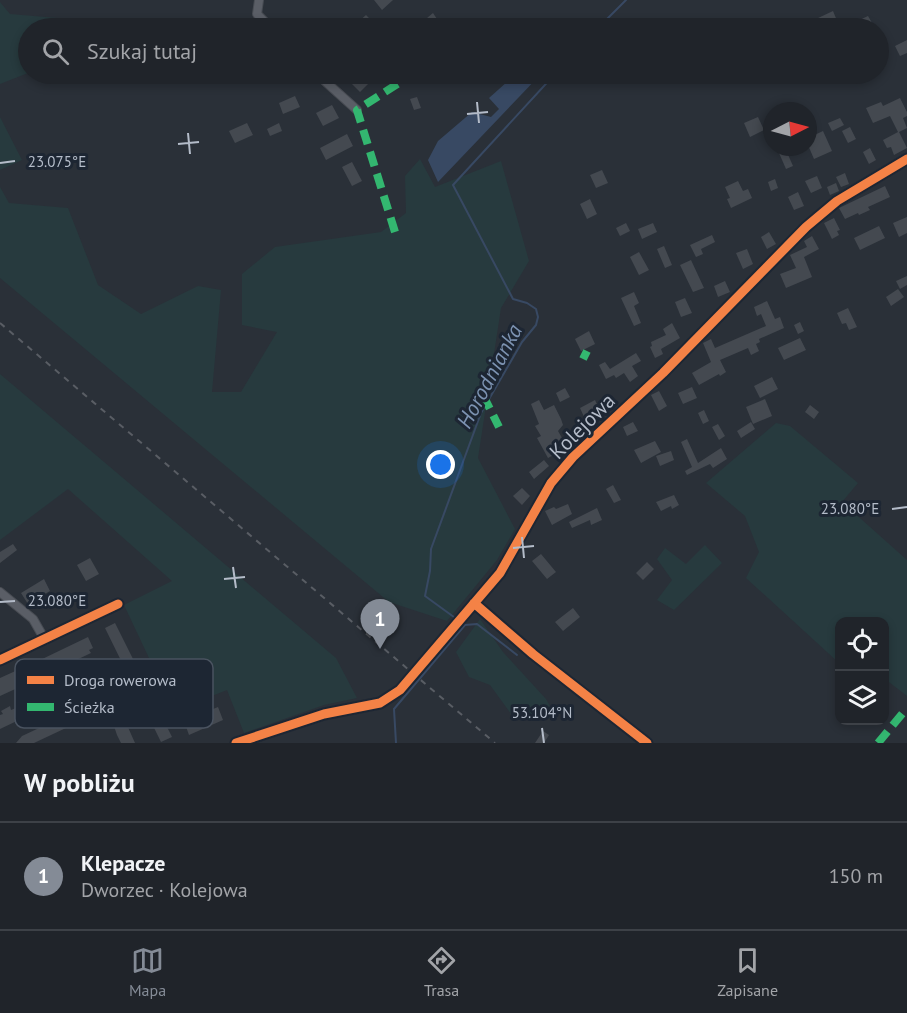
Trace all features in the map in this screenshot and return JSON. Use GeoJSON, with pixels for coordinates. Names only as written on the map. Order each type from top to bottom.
{"type":"FeatureCollection","features":[{"type":"Feature","properties":{"kind":"street"},"geometry":{"type":"LineString","coordinates":[[259,0],[257,14],[261,18]]}},
{"type":"Feature","properties":{"kind":"street"},"geometry":{"type":"LineString","coordinates":[[328,84],[357,110]]}},
{"type":"Feature","properties":{"kind":"street","name":"Kolejowa"},"geometry":{"type":"LineString","coordinates":[[236,743],[324,714],[380,703],[406,685],[500,573],[551,483],[573,457],[663,373],[806,227],[837,201],[907,159]]}},
{"type":"Feature","properties":{"kind":"street"},"geometry":{"type":"LineString","coordinates":[[0,592],[33,619],[45,640]]}},
{"type":"Feature","properties":{"kind":"street"},"geometry":{"type":"LineString","coordinates":[[474,603],[533,654],[647,743]]}},
{"type":"Feature","properties":{"kind":"street"},"geometry":{"type":"LineString","coordinates":[[0,660],[118,604]]}},
{"type":"Feature","properties":{"kind":"green space"},"geometry":{"type":"Polygon","coordinates":[[[0,2],[10,14],[57,18],[18,18],[18,77],[0,84],[0,2]]]}},
{"type":"Feature","properties":{"kind":"green space"},"geometry":{"type":"Polygon","coordinates":[[[0,117],[22,160],[0,170],[0,117]]]}},
{"type":"Feature","properties":{"kind":"green space"},"geometry":{"type":"Polygon","coordinates":[[[420,159],[435,187],[501,161],[529,261],[501,308],[478,458],[515,529],[497,560],[447,621],[389,602],[0,278],[0,187],[9,203],[68,208],[98,285],[141,314],[198,286],[221,290],[212,392],[241,392],[277,332],[242,325],[242,274],[275,247],[381,232],[406,213],[405,176],[420,159]]]}},
{"type":"Feature","properties":{"kind":"green space"},"geometry":{"type":"Polygon","coordinates":[[[0,374],[336,658],[357,698],[324,705],[244,733],[227,690],[213,696],[213,659],[149,659],[124,605],[172,581],[68,489],[0,540],[0,374]]]}},
{"type":"Feature","properties":{"kind":"green space"},"geometry":{"type":"Polygon","coordinates":[[[776,423],[790,426],[858,483],[842,502],[907,560],[907,696],[889,682],[889,617],[835,617],[835,659],[746,578],[759,552],[745,516],[706,483],[776,423]]]}},
{"type":"Feature","properties":{"kind":"green space"},"geometry":{"type":"Polygon","coordinates":[[[705,545],[722,563],[674,610],[657,600],[672,580],[657,559],[665,548],[686,564],[705,545]]]}},
{"type":"Feature","properties":{"kind":"green space"},"geometry":{"type":"Polygon","coordinates":[[[480,619],[503,652],[546,699],[556,717],[534,721],[511,714],[490,685],[469,677],[456,652],[480,619]]]}},
{"type":"Feature","properties":{"kind":"water"},"geometry":{"type":"Polygon","coordinates":[[[505,84],[531,84],[438,182],[428,160],[438,141],[472,112],[491,117],[499,109],[489,98],[505,84]]]}},
{"type":"Feature","properties":{"kind":"building"},"geometry":{"type":"Polygon","coordinates":[[[374,0],[393,0],[382,10],[374,0]]]}},
{"type":"Feature","properties":{"kind":"building"},"geometry":{"type":"Polygon","coordinates":[[[833,11],[836,18],[818,18],[833,11]]]}},
{"type":"Feature","properties":{"kind":"building"},"geometry":{"type":"Polygon","coordinates":[[[433,13],[436,18],[427,18],[433,13]]]}},
{"type":"Feature","properties":{"kind":"building"},"geometry":{"type":"Polygon","coordinates":[[[907,40],[907,53],[900,56],[895,46],[907,40]]]}},
{"type":"Feature","properties":{"kind":"building"},"geometry":{"type":"Polygon","coordinates":[[[352,84],[368,84],[360,92],[352,84]]]}},
{"type":"Feature","properties":{"kind":"building"},"geometry":{"type":"Polygon","coordinates":[[[295,96],[300,107],[283,114],[279,103],[295,96]]]}},
{"type":"Feature","properties":{"kind":"building"},"geometry":{"type":"Polygon","coordinates":[[[417,97],[421,108],[414,110],[410,99],[417,97]]]}},
{"type":"Feature","properties":{"kind":"building"},"geometry":{"type":"Polygon","coordinates":[[[900,98],[907,112],[907,116],[903,118],[907,128],[899,132],[907,148],[894,155],[891,147],[887,148],[883,140],[898,132],[890,116],[873,123],[866,108],[881,102],[883,106],[900,98]]]}},
{"type":"Feature","properties":{"kind":"building"},"geometry":{"type":"Polygon","coordinates":[[[332,105],[339,118],[323,126],[316,113],[332,105]]]}},
{"type":"Feature","properties":{"kind":"building"},"geometry":{"type":"Polygon","coordinates":[[[758,117],[763,130],[750,137],[744,123],[758,117]]]}},
{"type":"Feature","properties":{"kind":"building"},"geometry":{"type":"Polygon","coordinates":[[[840,118],[844,125],[832,131],[828,123],[840,118]]]}},
{"type":"Feature","properties":{"kind":"building"},"geometry":{"type":"Polygon","coordinates":[[[247,123],[253,135],[235,143],[229,131],[247,123]]]}},
{"type":"Feature","properties":{"kind":"building"},"geometry":{"type":"Polygon","coordinates":[[[279,123],[282,131],[270,136],[267,129],[279,123]]]}},
{"type":"Feature","properties":{"kind":"building"},"geometry":{"type":"Polygon","coordinates":[[[850,127],[856,139],[848,143],[842,131],[850,127]]]}},
{"type":"Feature","properties":{"kind":"building"},"geometry":{"type":"Polygon","coordinates":[[[823,131],[832,151],[814,159],[813,156],[817,156],[817,134],[823,131]]]}},
{"type":"Feature","properties":{"kind":"building"},"geometry":{"type":"Polygon","coordinates":[[[347,134],[353,146],[326,160],[320,148],[347,134]]]}},
{"type":"Feature","properties":{"kind":"building"},"geometry":{"type":"Polygon","coordinates":[[[870,148],[876,160],[869,164],[863,152],[870,148]]]}},
{"type":"Feature","properties":{"kind":"building"},"geometry":{"type":"Polygon","coordinates":[[[780,156],[789,156],[793,166],[786,169],[780,156]]]}},
{"type":"Feature","properties":{"kind":"building"},"geometry":{"type":"Polygon","coordinates":[[[352,162],[362,181],[352,186],[342,167],[352,162]]]}},
{"type":"Feature","properties":{"kind":"building"},"geometry":{"type":"Polygon","coordinates":[[[602,170],[608,183],[596,188],[590,175],[602,170]]]}},
{"type":"Feature","properties":{"kind":"building"},"geometry":{"type":"Polygon","coordinates":[[[845,173],[849,184],[841,187],[836,177],[845,173]]]}},
{"type":"Feature","properties":{"kind":"building"},"geometry":{"type":"Polygon","coordinates":[[[817,176],[822,188],[811,193],[805,181],[817,176]]]}},
{"type":"Feature","properties":{"kind":"building"},"geometry":{"type":"Polygon","coordinates":[[[775,179],[778,188],[771,191],[768,182],[775,179]]]}},
{"type":"Feature","properties":{"kind":"building"},"geometry":{"type":"Polygon","coordinates":[[[738,181],[743,191],[748,189],[752,198],[731,208],[725,187],[738,181]]]}},
{"type":"Feature","properties":{"kind":"building"},"geometry":{"type":"Polygon","coordinates":[[[836,183],[839,191],[830,195],[827,187],[836,183]]]}},
{"type":"Feature","properties":{"kind":"building"},"geometry":{"type":"Polygon","coordinates":[[[885,186],[890,197],[868,207],[870,210],[845,219],[839,208],[885,186]]]}},
{"type":"Feature","properties":{"kind":"building"},"geometry":{"type":"Polygon","coordinates":[[[798,192],[804,206],[794,210],[788,197],[798,192]]]}},
{"type":"Feature","properties":{"kind":"building"},"geometry":{"type":"Polygon","coordinates":[[[590,199],[597,214],[587,219],[580,204],[590,199]]]}},
{"type":"Feature","properties":{"kind":"building"},"geometry":{"type":"Polygon","coordinates":[[[907,217],[907,233],[899,237],[893,223],[907,217]]]}},
{"type":"Feature","properties":{"kind":"building"},"geometry":{"type":"Polygon","coordinates":[[[834,218],[840,230],[837,231],[839,235],[832,239],[824,223],[834,218]]]}},
{"type":"Feature","properties":{"kind":"building"},"geometry":{"type":"Polygon","coordinates":[[[626,223],[630,231],[620,236],[616,228],[626,223]]]}},
{"type":"Feature","properties":{"kind":"building"},"geometry":{"type":"Polygon","coordinates":[[[653,223],[657,232],[642,239],[638,229],[653,223]]]}},
{"type":"Feature","properties":{"kind":"building"},"geometry":{"type":"Polygon","coordinates":[[[879,226],[885,238],[860,250],[854,238],[879,226]]]}},
{"type":"Feature","properties":{"kind":"building"},"geometry":{"type":"Polygon","coordinates":[[[769,232],[776,244],[767,249],[761,237],[769,232]]]}},
{"type":"Feature","properties":{"kind":"building"},"geometry":{"type":"Polygon","coordinates":[[[712,235],[715,242],[701,249],[703,254],[696,257],[690,245],[712,235]]]}},
{"type":"Feature","properties":{"kind":"building"},"geometry":{"type":"Polygon","coordinates":[[[812,236],[819,249],[804,257],[812,277],[786,288],[780,274],[796,268],[790,255],[807,247],[804,241],[812,236]]]}},
{"type":"Feature","properties":{"kind":"building"},"geometry":{"type":"Polygon","coordinates":[[[664,246],[672,265],[665,268],[657,249],[664,246]]]}},
{"type":"Feature","properties":{"kind":"building"},"geometry":{"type":"Polygon","coordinates":[[[747,249],[753,264],[743,269],[736,253],[747,249]]]}},
{"type":"Feature","properties":{"kind":"building"},"geometry":{"type":"Polygon","coordinates":[[[639,252],[649,270],[639,275],[630,257],[639,252]]]}},
{"type":"Feature","properties":{"kind":"building"},"geometry":{"type":"Polygon","coordinates":[[[691,260],[704,288],[693,292],[680,265],[691,260]]]}},
{"type":"Feature","properties":{"kind":"building"},"geometry":{"type":"Polygon","coordinates":[[[907,276],[907,285],[900,289],[896,281],[907,276]]]}},
{"type":"Feature","properties":{"kind":"building"},"geometry":{"type":"Polygon","coordinates":[[[725,281],[730,292],[718,297],[714,286],[725,281]]]}},
{"type":"Feature","properties":{"kind":"building"},"geometry":{"type":"Polygon","coordinates":[[[898,289],[904,297],[891,306],[886,297],[898,289]]]}},
{"type":"Feature","properties":{"kind":"building"},"geometry":{"type":"Polygon","coordinates":[[[634,292],[639,303],[634,306],[641,323],[634,326],[621,298],[634,292]]]}},
{"type":"Feature","properties":{"kind":"building"},"geometry":{"type":"Polygon","coordinates":[[[685,298],[692,313],[681,317],[675,302],[685,298]]]}},
{"type":"Feature","properties":{"kind":"building"},"geometry":{"type":"Polygon","coordinates":[[[767,301],[775,319],[780,317],[784,328],[759,339],[760,342],[756,344],[759,351],[751,355],[748,348],[720,360],[726,372],[699,385],[692,373],[711,362],[703,343],[711,339],[715,348],[766,326],[761,314],[757,316],[754,307],[767,301]]]}},
{"type":"Feature","properties":{"kind":"building"},"geometry":{"type":"Polygon","coordinates":[[[848,308],[857,327],[849,330],[846,323],[842,324],[837,313],[848,308]]]}},
{"type":"Feature","properties":{"kind":"building"},"geometry":{"type":"Polygon","coordinates":[[[800,322],[804,331],[798,334],[794,325],[800,322]]]}},
{"type":"Feature","properties":{"kind":"building"},"geometry":{"type":"Polygon","coordinates":[[[672,323],[680,338],[661,349],[663,354],[655,358],[650,347],[651,342],[666,335],[663,329],[672,323]]]}},
{"type":"Feature","properties":{"kind":"building"},"geometry":{"type":"Polygon","coordinates":[[[589,331],[595,344],[581,351],[575,339],[589,331]]]}},
{"type":"Feature","properties":{"kind":"building"},"geometry":{"type":"Polygon","coordinates":[[[800,338],[806,350],[784,360],[778,348],[800,338]]]}},
{"type":"Feature","properties":{"kind":"building"},"geometry":{"type":"Polygon","coordinates":[[[636,353],[641,361],[632,366],[638,376],[630,382],[624,373],[616,378],[614,375],[606,379],[599,365],[605,362],[610,369],[636,353]]]}},
{"type":"Feature","properties":{"kind":"building"},"geometry":{"type":"Polygon","coordinates":[[[772,377],[778,389],[760,398],[754,386],[772,377]]]}},
{"type":"Feature","properties":{"kind":"building"},"geometry":{"type":"Polygon","coordinates":[[[692,387],[697,398],[683,404],[678,393],[692,387]]]}},
{"type":"Feature","properties":{"kind":"building"},"geometry":{"type":"Polygon","coordinates":[[[565,388],[570,397],[560,402],[556,393],[565,388]]]}},
{"type":"Feature","properties":{"kind":"building"},"geometry":{"type":"Polygon","coordinates":[[[659,391],[667,406],[659,411],[651,395],[659,391]]]}},
{"type":"Feature","properties":{"kind":"building"},"geometry":{"type":"Polygon","coordinates":[[[765,399],[772,416],[753,424],[746,407],[765,399]]]}},
{"type":"Feature","properties":{"kind":"building"},"geometry":{"type":"Polygon","coordinates":[[[539,400],[544,410],[554,405],[563,425],[558,431],[569,450],[563,453],[561,451],[548,458],[537,438],[541,436],[535,426],[539,424],[531,404],[539,400]]]}},
{"type":"Feature","properties":{"kind":"building"},"geometry":{"type":"Polygon","coordinates":[[[595,400],[600,411],[585,419],[580,408],[595,400]]]}},
{"type":"Feature","properties":{"kind":"building"},"geometry":{"type":"Polygon","coordinates":[[[810,405],[819,412],[814,419],[805,412],[810,405]]]}},
{"type":"Feature","properties":{"kind":"building"},"geometry":{"type":"Polygon","coordinates":[[[704,410],[709,421],[703,424],[698,413],[704,410]]]}},
{"type":"Feature","properties":{"kind":"building"},"geometry":{"type":"Polygon","coordinates":[[[633,422],[638,431],[627,436],[623,427],[633,422]]]}},
{"type":"Feature","properties":{"kind":"building"},"geometry":{"type":"Polygon","coordinates":[[[751,422],[755,429],[741,438],[737,431],[751,422]]]}},
{"type":"Feature","properties":{"kind":"building"},"geometry":{"type":"Polygon","coordinates":[[[718,424],[725,436],[719,440],[712,427],[718,424]]]}},
{"type":"Feature","properties":{"kind":"building"},"geometry":{"type":"Polygon","coordinates":[[[687,439],[698,463],[721,448],[727,459],[713,468],[710,464],[687,475],[685,471],[692,467],[681,442],[687,439]]]}},
{"type":"Feature","properties":{"kind":"building"},"geometry":{"type":"Polygon","coordinates":[[[655,441],[661,452],[641,463],[634,450],[655,441]]]}},
{"type":"Feature","properties":{"kind":"building"},"geometry":{"type":"Polygon","coordinates":[[[671,451],[674,460],[660,466],[656,456],[671,451]]]}},
{"type":"Feature","properties":{"kind":"building"},"geometry":{"type":"Polygon","coordinates":[[[544,460],[549,466],[534,479],[529,472],[544,460]]]}},
{"type":"Feature","properties":{"kind":"building"},"geometry":{"type":"Polygon","coordinates":[[[613,485],[621,500],[614,503],[606,489],[613,485]]]}},
{"type":"Feature","properties":{"kind":"building"},"geometry":{"type":"Polygon","coordinates":[[[522,488],[530,496],[522,505],[513,496],[522,488]]]}},
{"type":"Feature","properties":{"kind":"building"},"geometry":{"type":"Polygon","coordinates":[[[674,495],[679,505],[661,511],[656,502],[674,495]]]}},
{"type":"Feature","properties":{"kind":"building"},"geometry":{"type":"Polygon","coordinates":[[[568,504],[572,514],[552,525],[545,511],[568,504]]]}},
{"type":"Feature","properties":{"kind":"building"},"geometry":{"type":"Polygon","coordinates":[[[597,508],[602,520],[591,525],[590,520],[572,528],[569,522],[597,508]]]}},
{"type":"Feature","properties":{"kind":"building"},"geometry":{"type":"Polygon","coordinates":[[[13,544],[17,550],[0,563],[0,552],[13,544]]]}},
{"type":"Feature","properties":{"kind":"building"},"geometry":{"type":"Polygon","coordinates":[[[541,554],[556,572],[547,579],[532,561],[541,554]]]}},
{"type":"Feature","properties":{"kind":"building"},"geometry":{"type":"Polygon","coordinates":[[[90,558],[99,574],[86,581],[77,565],[90,558]]]}},
{"type":"Feature","properties":{"kind":"building"},"geometry":{"type":"Polygon","coordinates":[[[647,562],[654,569],[643,580],[636,573],[647,562]]]}},
{"type":"Feature","properties":{"kind":"building"},"geometry":{"type":"Polygon","coordinates":[[[44,579],[50,591],[28,604],[21,593],[44,579]]]}},
{"type":"Feature","properties":{"kind":"building"},"geometry":{"type":"Polygon","coordinates":[[[573,608],[580,617],[563,631],[555,622],[573,608]]]}},
{"type":"Feature","properties":{"kind":"building"},"geometry":{"type":"Polygon","coordinates":[[[115,623],[133,659],[120,659],[105,628],[115,623]]]}},
{"type":"Feature","properties":{"kind":"building"},"geometry":{"type":"Polygon","coordinates":[[[88,637],[93,648],[89,650],[91,653],[78,659],[42,659],[88,637]]]}},
{"type":"Feature","properties":{"kind":"building"},"geometry":{"type":"Polygon","coordinates":[[[15,671],[15,689],[0,696],[0,678],[15,671]]]}},
{"type":"Feature","properties":{"kind":"building"},"geometry":{"type":"Polygon","coordinates":[[[10,706],[11,710],[15,708],[15,722],[0,729],[0,715],[3,714],[1,711],[10,706]]]}},
{"type":"Feature","properties":{"kind":"building"},"geometry":{"type":"Polygon","coordinates":[[[218,707],[223,720],[213,724],[213,709],[218,707]]]}},
{"type":"Feature","properties":{"kind":"building"},"geometry":{"type":"Polygon","coordinates":[[[39,728],[66,728],[34,743],[16,743],[22,736],[39,728]]]}},
{"type":"Feature","properties":{"kind":"building"},"geometry":{"type":"Polygon","coordinates":[[[115,728],[128,728],[135,743],[121,743],[115,728]]]}},
{"type":"Feature","properties":{"kind":"building"},"geometry":{"type":"Polygon","coordinates":[[[154,728],[168,728],[172,737],[161,742],[154,728]]]}},
{"type":"Feature","properties":{"kind":"building"},"geometry":{"type":"Polygon","coordinates":[[[186,728],[205,728],[189,735],[186,728]]]}},
{"type":"Feature","properties":{"kind":"building"},"geometry":{"type":"Polygon","coordinates":[[[543,731],[549,735],[544,743],[535,743],[543,731]]]}},
{"type":"Feature","properties":{"kind":"waterway","name":"Horodnianka"},"geometry":{"type":"LineString","coordinates":[[608,18],[626,0]]}},
{"type":"Feature","properties":{"kind":"waterway","name":"Horodnianka"},"geometry":{"type":"LineString","coordinates":[[458,620],[425,596],[431,549],[481,413],[522,342],[536,325],[538,317],[536,309],[527,303],[513,299],[453,185],[546,84]]}},
{"type":"Feature","properties":{"kind":"waterway","name":"Horodnianka"},"geometry":{"type":"LineString","coordinates":[[396,743],[394,709],[465,625],[462,623]]}},
{"type":"Feature","properties":{"kind":"waterway"},"geometry":{"type":"LineString","coordinates":[[465,625],[477,624],[517,655]]}},
{"type":"Feature","properties":{"kind":"railway"},"geometry":{"type":"LineString","coordinates":[[0,323],[495,743]]}},
{"type":"Feature","properties":{"kind":"marked path"},"geometry":{"type":"LineString","coordinates":[[395,232],[357,110],[397,84]]}},
{"type":"Feature","properties":{"kind":"marked path"},"geometry":{"type":"LineString","coordinates":[[583,359],[587,351]]}},
{"type":"Feature","properties":{"kind":"marked path"},"geometry":{"type":"LineString","coordinates":[[483,395],[499,427]]}},
{"type":"Feature","properties":{"kind":"marked path"},"geometry":{"type":"LineString","coordinates":[[878,743],[907,708]]}},
{"type":"Feature","properties":{"kind":"cycle path"},"geometry":{"type":"LineString","coordinates":[[236,743],[324,714],[380,703],[400,690],[500,573],[551,483],[573,457],[663,373],[806,227],[837,201],[907,159]]}},
{"type":"Feature","properties":{"kind":"cycle path"},"geometry":{"type":"LineString","coordinates":[[474,603],[533,654],[647,743]]}},
{"type":"Feature","properties":{"kind":"cycle path"},"geometry":{"type":"LineString","coordinates":[[0,660],[118,604]]}},
{"type":"Feature","properties":{"kind":"place","name":"Klepacze"},"geometry":{"type":"Point","coordinates":[380,649]}}]}
